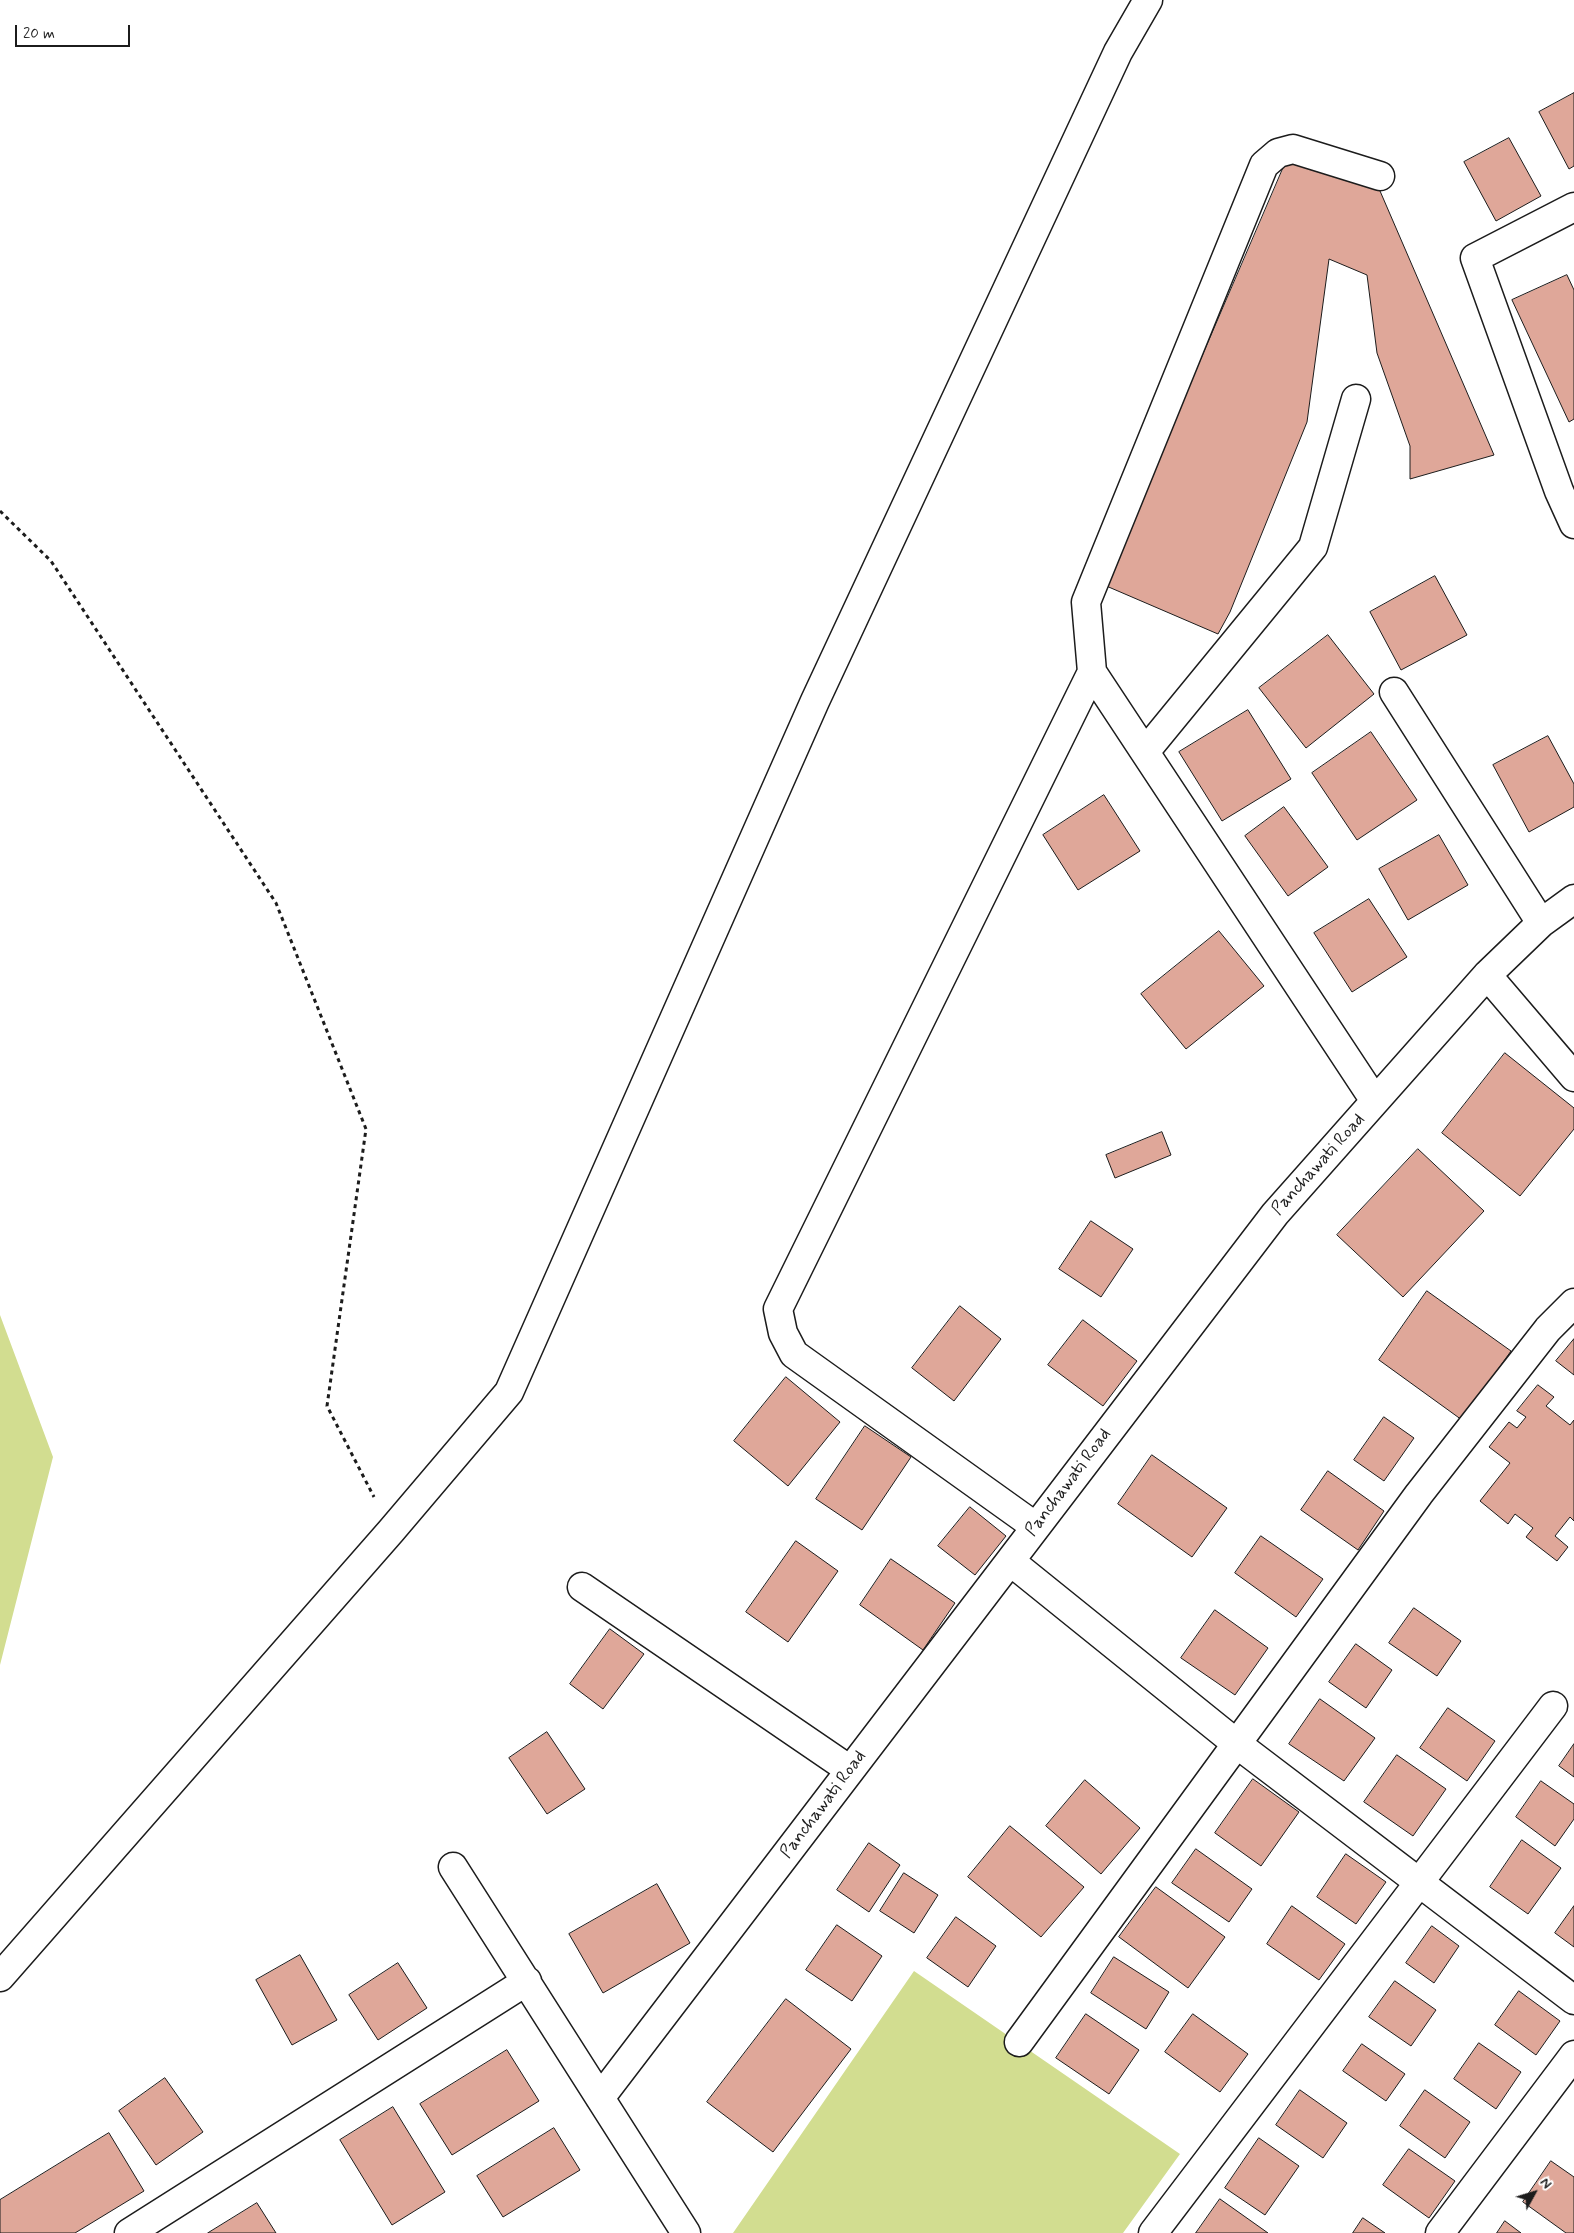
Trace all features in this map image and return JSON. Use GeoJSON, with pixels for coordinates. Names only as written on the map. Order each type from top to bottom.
{"type":"FeatureCollection","features":[{"type":"Feature","properties":{"kind":"street"},"geometry":{"type":"LineString","coordinates":[[0,1977],[391,1531],[509,1392],[815,701],[1118,52],[1148,0]]}},
{"type":"Feature","properties":{"kind":"street"},"geometry":{"type":"LineString","coordinates":[[1375,1101],[1092,672],[1086,602],[1264,165],[1278,153],[1293,149],[1380,176]]}},
{"type":"Feature","properties":{"kind":"street"},"geometry":{"type":"LineString","coordinates":[[1574,207],[1475,258],[1559,491],[1574,524]]}},
{"type":"Feature","properties":{"kind":"street"},"geometry":{"type":"LineString","coordinates":[[1145,752],[1314,547],[1356,399]]}},
{"type":"Feature","properties":{"kind":"street"},"geometry":{"type":"LineString","coordinates":[[1036,1527],[794,1354],[783,1333],[778,1309],[1092,672]]}},
{"type":"Feature","properties":{"kind":"street"},"geometry":{"type":"LineString","coordinates":[[1394,692],[1542,923]]}},
{"type":"Feature","properties":{"kind":"street","name":"Panchawati Road"},"geometry":{"type":"LineString","coordinates":[[600,2098],[1275,1214],[1488,976],[1542,923],[1574,899]]}},
{"type":"Feature","properties":{"kind":"street"},"geometry":{"type":"LineString","coordinates":[[1488,976],[1574,1077]]}},
{"type":"Feature","properties":{"kind":"street"},"geometry":{"type":"LineString","coordinates":[[1019,2042],[1419,1494],[1548,1329],[1574,1303]]}},
{"type":"Feature","properties":{"kind":"street"},"geometry":{"type":"LineString","coordinates":[[1010,1561],[1237,1744],[1574,2000]]}},
{"type":"Feature","properties":{"kind":"street"},"geometry":{"type":"LineString","coordinates":[[582,1587],[850,1770]]}},
{"type":"Feature","properties":{"kind":"street"},"geometry":{"type":"LineString","coordinates":[[1153,2233],[1553,1706]]}},
{"type":"Feature","properties":{"kind":"street"},"geometry":{"type":"LineString","coordinates":[[453,1867],[686,2233]]}},
{"type":"Feature","properties":{"kind":"street"},"geometry":{"type":"LineString","coordinates":[[130,2233],[527,1981]]}},
{"type":"Feature","properties":{"kind":"street"},"geometry":{"type":"LineString","coordinates":[[1440,2233],[1574,2055]]}},
{"type":"Feature","properties":{"kind":"path"},"geometry":{"type":"LineString","coordinates":[[0,510],[51,561],[276,903],[366,1129],[327,1406],[391,1531]]}},
{"type":"Feature","properties":{"kind":"green space"},"geometry":{"type":"Polygon","coordinates":[[[0,1315],[53,1457],[0,1665],[0,1315]]]}},
{"type":"Feature","properties":{"kind":"green space"},"geometry":{"type":"Polygon","coordinates":[[[914,1971],[1180,2154],[1123,2233],[733,2233],[914,1971]]]}},
{"type":"Feature","properties":{"kind":"building"},"geometry":{"type":"Polygon","coordinates":[[[1574,93],[1574,166],[1569,169],[1539,112],[1574,93]]]}},
{"type":"Feature","properties":{"kind":"building"},"geometry":{"type":"Polygon","coordinates":[[[1509,138],[1541,196],[1496,221],[1464,162],[1509,138]]]}},
{"type":"Feature","properties":{"kind":"building"},"geometry":{"type":"Polygon","coordinates":[[[1288,157],[1377,184],[1494,455],[1410,479],[1410,446],[1377,353],[1367,275],[1329,259],[1307,422],[1230,612],[1218,634],[1104,585],[1288,157]]]}},
{"type":"Feature","properties":{"kind":"building"},"geometry":{"type":"Polygon","coordinates":[[[1567,275],[1574,290],[1574,419],[1569,422],[1512,300],[1567,275]]]}},
{"type":"Feature","properties":{"kind":"building"},"geometry":{"type":"Polygon","coordinates":[[[1435,576],[1467,635],[1401,670],[1370,612],[1435,576]]]}},
{"type":"Feature","properties":{"kind":"building"},"geometry":{"type":"Polygon","coordinates":[[[1328,635],[1374,694],[1306,748],[1259,688],[1328,635]]]}},
{"type":"Feature","properties":{"kind":"building"},"geometry":{"type":"Polygon","coordinates":[[[1248,710],[1291,779],[1222,821],[1179,752],[1248,710]]]}},
{"type":"Feature","properties":{"kind":"building"},"geometry":{"type":"Polygon","coordinates":[[[1371,732],[1417,800],[1357,840],[1312,773],[1371,732]]]}},
{"type":"Feature","properties":{"kind":"building"},"geometry":{"type":"Polygon","coordinates":[[[1548,736],[1574,784],[1574,807],[1529,832],[1493,765],[1548,736]]]}},
{"type":"Feature","properties":{"kind":"building"},"geometry":{"type":"Polygon","coordinates":[[[1104,795],[1140,851],[1078,890],[1043,835],[1104,795]]]}},
{"type":"Feature","properties":{"kind":"building"},"geometry":{"type":"Polygon","coordinates":[[[1284,807],[1328,867],[1288,896],[1245,836],[1284,807]]]}},
{"type":"Feature","properties":{"kind":"building"},"geometry":{"type":"Polygon","coordinates":[[[1439,835],[1468,885],[1408,920],[1379,869],[1439,835]]]}},
{"type":"Feature","properties":{"kind":"building"},"geometry":{"type":"Polygon","coordinates":[[[1369,899],[1407,957],[1352,992],[1314,933],[1369,899]]]}},
{"type":"Feature","properties":{"kind":"building"},"geometry":{"type":"Polygon","coordinates":[[[1219,931],[1264,986],[1186,1049],[1141,994],[1219,931]]]}},
{"type":"Feature","properties":{"kind":"building"},"geometry":{"type":"Polygon","coordinates":[[[1505,1053],[1574,1108],[1574,1129],[1520,1196],[1442,1133],[1505,1053]]]}},
{"type":"Feature","properties":{"kind":"building"},"geometry":{"type":"Polygon","coordinates":[[[1162,1132],[1171,1155],[1115,1178],[1106,1155],[1162,1132]]]}},
{"type":"Feature","properties":{"kind":"building"},"geometry":{"type":"Polygon","coordinates":[[[1418,1149],[1484,1211],[1403,1297],[1337,1235],[1418,1149]]]}},
{"type":"Feature","properties":{"kind":"building"},"geometry":{"type":"Polygon","coordinates":[[[1091,1221],[1133,1249],[1101,1297],[1059,1269],[1091,1221]]]}},
{"type":"Feature","properties":{"kind":"building"},"geometry":{"type":"Polygon","coordinates":[[[1427,1291],[1511,1351],[1462,1420],[1379,1360],[1427,1291]]]}},
{"type":"Feature","properties":{"kind":"building"},"geometry":{"type":"Polygon","coordinates":[[[960,1306],[1001,1339],[954,1401],[912,1368],[960,1306]]]}},
{"type":"Feature","properties":{"kind":"building"},"geometry":{"type":"Polygon","coordinates":[[[1083,1320],[1137,1361],[1103,1406],[1048,1365],[1083,1320]]]}},
{"type":"Feature","properties":{"kind":"building"},"geometry":{"type":"Polygon","coordinates":[[[1574,1339],[1574,1375],[1556,1361],[1574,1339]]]}},
{"type":"Feature","properties":{"kind":"building"},"geometry":{"type":"Polygon","coordinates":[[[786,1377],[840,1422],[788,1486],[734,1441],[786,1377]]]}},
{"type":"Feature","properties":{"kind":"building"},"geometry":{"type":"Polygon","coordinates":[[[1538,1385],[1554,1397],[1546,1406],[1570,1425],[1574,1420],[1574,1521],[1570,1517],[1555,1536],[1568,1547],[1557,1561],[1526,1537],[1533,1528],[1515,1514],[1508,1524],[1480,1501],[1510,1463],[1489,1447],[1509,1422],[1517,1428],[1526,1417],[1517,1411],[1538,1385]]]}},
{"type":"Feature","properties":{"kind":"building"},"geometry":{"type":"Polygon","coordinates":[[[1384,1417],[1414,1438],[1384,1481],[1354,1460],[1384,1417]]]}},
{"type":"Feature","properties":{"kind":"building"},"geometry":{"type":"Polygon","coordinates":[[[865,1426],[911,1457],[862,1530],[816,1499],[865,1426]]]}},
{"type":"Feature","properties":{"kind":"building"},"geometry":{"type":"Polygon","coordinates":[[[1152,1455],[1227,1508],[1192,1557],[1118,1504],[1152,1455]]]}},
{"type":"Feature","properties":{"kind":"building"},"geometry":{"type":"Polygon","coordinates":[[[1328,1471],[1384,1511],[1358,1550],[1301,1510],[1328,1471]]]}},
{"type":"Feature","properties":{"kind":"building"},"geometry":{"type":"Polygon","coordinates":[[[970,1507],[1006,1536],[975,1575],[938,1546],[970,1507]]]}},
{"type":"Feature","properties":{"kind":"building"},"geometry":{"type":"Polygon","coordinates":[[[1261,1536],[1323,1579],[1296,1617],[1235,1573],[1261,1536]]]}},
{"type":"Feature","properties":{"kind":"building"},"geometry":{"type":"Polygon","coordinates":[[[796,1541],[838,1571],[788,1642],[746,1612],[796,1541]]]}},
{"type":"Feature","properties":{"kind":"building"},"geometry":{"type":"Polygon","coordinates":[[[891,1559],[955,1603],[923,1650],[860,1605],[891,1559]]]}},
{"type":"Feature","properties":{"kind":"building"},"geometry":{"type":"Polygon","coordinates":[[[1414,1608],[1461,1641],[1437,1676],[1389,1643],[1414,1608]]]}},
{"type":"Feature","properties":{"kind":"building"},"geometry":{"type":"Polygon","coordinates":[[[1215,1610],[1268,1648],[1235,1695],[1181,1658],[1215,1610]]]}},
{"type":"Feature","properties":{"kind":"building"},"geometry":{"type":"Polygon","coordinates":[[[610,1629],[644,1654],[603,1709],[570,1684],[610,1629]]]}},
{"type":"Feature","properties":{"kind":"building"},"geometry":{"type":"Polygon","coordinates":[[[1356,1644],[1392,1670],[1366,1708],[1329,1682],[1356,1644]]]}},
{"type":"Feature","properties":{"kind":"building"},"geometry":{"type":"Polygon","coordinates":[[[1320,1699],[1375,1738],[1344,1781],[1289,1744],[1320,1699]]]}},
{"type":"Feature","properties":{"kind":"building"},"geometry":{"type":"Polygon","coordinates":[[[1448,1708],[1495,1741],[1467,1781],[1420,1748],[1448,1708]]]}},
{"type":"Feature","properties":{"kind":"building"},"geometry":{"type":"Polygon","coordinates":[[[547,1732],[585,1789],[547,1814],[509,1758],[547,1732]]]}},
{"type":"Feature","properties":{"kind":"building"},"geometry":{"type":"Polygon","coordinates":[[[1574,1744],[1574,1777],[1559,1766],[1574,1744]]]}},
{"type":"Feature","properties":{"kind":"building"},"geometry":{"type":"Polygon","coordinates":[[[1397,1755],[1446,1789],[1413,1836],[1364,1802],[1397,1755]]]}},
{"type":"Feature","properties":{"kind":"building"},"geometry":{"type":"Polygon","coordinates":[[[1253,1779],[1299,1812],[1261,1866],[1215,1833],[1253,1779]]]}},
{"type":"Feature","properties":{"kind":"building"},"geometry":{"type":"Polygon","coordinates":[[[1085,1780],[1140,1828],[1101,1874],[1046,1826],[1085,1780]]]}},
{"type":"Feature","properties":{"kind":"building"},"geometry":{"type":"Polygon","coordinates":[[[1541,1781],[1574,1804],[1574,1819],[1555,1846],[1516,1817],[1541,1781]]]}},
{"type":"Feature","properties":{"kind":"building"},"geometry":{"type":"Polygon","coordinates":[[[1010,1826],[1084,1887],[1041,1937],[968,1877],[1010,1826]]]}},
{"type":"Feature","properties":{"kind":"building"},"geometry":{"type":"Polygon","coordinates":[[[1522,1840],[1561,1868],[1528,1914],[1490,1887],[1522,1840]]]}},
{"type":"Feature","properties":{"kind":"building"},"geometry":{"type":"Polygon","coordinates":[[[869,1843],[900,1865],[869,1912],[837,1890],[869,1843]]]}},
{"type":"Feature","properties":{"kind":"building"},"geometry":{"type":"Polygon","coordinates":[[[1196,1849],[1252,1889],[1229,1922],[1172,1883],[1196,1849]]]}},
{"type":"Feature","properties":{"kind":"building"},"geometry":{"type":"Polygon","coordinates":[[[1346,1854],[1386,1882],[1356,1924],[1317,1897],[1346,1854]]]}},
{"type":"Feature","properties":{"kind":"building"},"geometry":{"type":"Polygon","coordinates":[[[904,1873],[938,1895],[914,1933],[880,1911],[904,1873]]]}},
{"type":"Feature","properties":{"kind":"building"},"geometry":{"type":"Polygon","coordinates":[[[657,1884],[690,1943],[603,1993],[569,1934],[657,1884]]]}},
{"type":"Feature","properties":{"kind":"building"},"geometry":{"type":"Polygon","coordinates":[[[1156,1887],[1225,1937],[1188,1988],[1119,1937],[1156,1887]]]}},
{"type":"Feature","properties":{"kind":"building"},"geometry":{"type":"Polygon","coordinates":[[[1292,1906],[1345,1944],[1319,1980],[1267,1944],[1292,1906]]]}},
{"type":"Feature","properties":{"kind":"building"},"geometry":{"type":"Polygon","coordinates":[[[1574,1906],[1574,1947],[1555,1933],[1574,1906]]]}},
{"type":"Feature","properties":{"kind":"building"},"geometry":{"type":"Polygon","coordinates":[[[956,1917],[996,1946],[968,1987],[927,1958],[956,1917]]]}},
{"type":"Feature","properties":{"kind":"building"},"geometry":{"type":"Polygon","coordinates":[[[837,1925],[882,1956],[852,2001],[806,1970],[837,1925]]]}},
{"type":"Feature","properties":{"kind":"building"},"geometry":{"type":"Polygon","coordinates":[[[1432,1926],[1459,1946],[1434,1983],[1406,1963],[1432,1926]]]}},
{"type":"Feature","properties":{"kind":"building"},"geometry":{"type":"Polygon","coordinates":[[[300,1955],[337,2020],[292,2045],[256,1980],[300,1955]]]}},
{"type":"Feature","properties":{"kind":"building"},"geometry":{"type":"Polygon","coordinates":[[[1114,1957],[1169,1992],[1146,2029],[1091,1993],[1114,1957]]]}},
{"type":"Feature","properties":{"kind":"building"},"geometry":{"type":"Polygon","coordinates":[[[398,1963],[427,2008],[378,2040],[349,1995],[398,1963]]]}},
{"type":"Feature","properties":{"kind":"building"},"geometry":{"type":"Polygon","coordinates":[[[1395,1981],[1436,2010],[1411,2046],[1369,2017],[1395,1981]]]}},
{"type":"Feature","properties":{"kind":"building"},"geometry":{"type":"Polygon","coordinates":[[[1519,1991],[1560,2021],[1536,2055],[1495,2025],[1519,1991]]]}},
{"type":"Feature","properties":{"kind":"building"},"geometry":{"type":"Polygon","coordinates":[[[786,1999],[851,2049],[773,2152],[707,2102],[786,1999]]]}},
{"type":"Feature","properties":{"kind":"building"},"geometry":{"type":"Polygon","coordinates":[[[1086,2014],[1139,2050],[1109,2094],[1056,2058],[1086,2014]]]}},
{"type":"Feature","properties":{"kind":"building"},"geometry":{"type":"Polygon","coordinates":[[[1193,2014],[1248,2054],[1220,2092],[1165,2052],[1193,2014]]]}},
{"type":"Feature","properties":{"kind":"building"},"geometry":{"type":"Polygon","coordinates":[[[1479,2043],[1521,2072],[1496,2109],[1454,2079],[1479,2043]]]}},
{"type":"Feature","properties":{"kind":"building"},"geometry":{"type":"Polygon","coordinates":[[[1362,2044],[1405,2074],[1386,2101],[1343,2071],[1362,2044]]]}},
{"type":"Feature","properties":{"kind":"building"},"geometry":{"type":"Polygon","coordinates":[[[507,2050],[539,2101],[452,2155],[420,2104],[507,2050]]]}},
{"type":"Feature","properties":{"kind":"building"},"geometry":{"type":"Polygon","coordinates":[[[165,2078],[203,2132],[156,2165],[119,2111],[165,2078]]]}},
{"type":"Feature","properties":{"kind":"building"},"geometry":{"type":"Polygon","coordinates":[[[1300,2090],[1347,2123],[1323,2158],[1276,2125],[1300,2090]]]}},
{"type":"Feature","properties":{"kind":"building"},"geometry":{"type":"Polygon","coordinates":[[[1425,2090],[1470,2122],[1445,2158],[1400,2126],[1425,2090]]]}},
{"type":"Feature","properties":{"kind":"building"},"geometry":{"type":"Polygon","coordinates":[[[393,2107],[445,2192],[392,2225],[340,2140],[393,2107]]]}},
{"type":"Feature","properties":{"kind":"building"},"geometry":{"type":"Polygon","coordinates":[[[554,2128],[580,2170],[503,2217],[477,2176],[554,2128]]]}},
{"type":"Feature","properties":{"kind":"building"},"geometry":{"type":"Polygon","coordinates":[[[109,2133],[144,2191],[75,2233],[0,2233],[0,2200],[109,2133]]]}},
{"type":"Feature","properties":{"kind":"building"},"geometry":{"type":"Polygon","coordinates":[[[1259,2138],[1299,2166],[1265,2215],[1225,2188],[1259,2138]]]}},
{"type":"Feature","properties":{"kind":"building"},"geometry":{"type":"Polygon","coordinates":[[[1409,2149],[1455,2181],[1429,2218],[1383,2185],[1409,2149]]]}},
{"type":"Feature","properties":{"kind":"building"},"geometry":{"type":"Polygon","coordinates":[[[1551,2161],[1574,2177],[1574,2233],[1566,2233],[1523,2202],[1551,2161]]]}},
{"type":"Feature","properties":{"kind":"building"},"geometry":{"type":"Polygon","coordinates":[[[1220,2199],[1268,2233],[1196,2233],[1220,2199]]]}},
{"type":"Feature","properties":{"kind":"building"},"geometry":{"type":"Polygon","coordinates":[[[257,2203],[276,2233],[208,2233],[257,2203]]]}},
{"type":"Feature","properties":{"kind":"building"},"geometry":{"type":"Polygon","coordinates":[[[1363,2218],[1385,2233],[1353,2233],[1363,2218]]]}},
{"type":"Feature","properties":{"kind":"building"},"geometry":{"type":"Polygon","coordinates":[[[1505,2221],[1521,2233],[1497,2233],[1505,2221]]]}}]}
